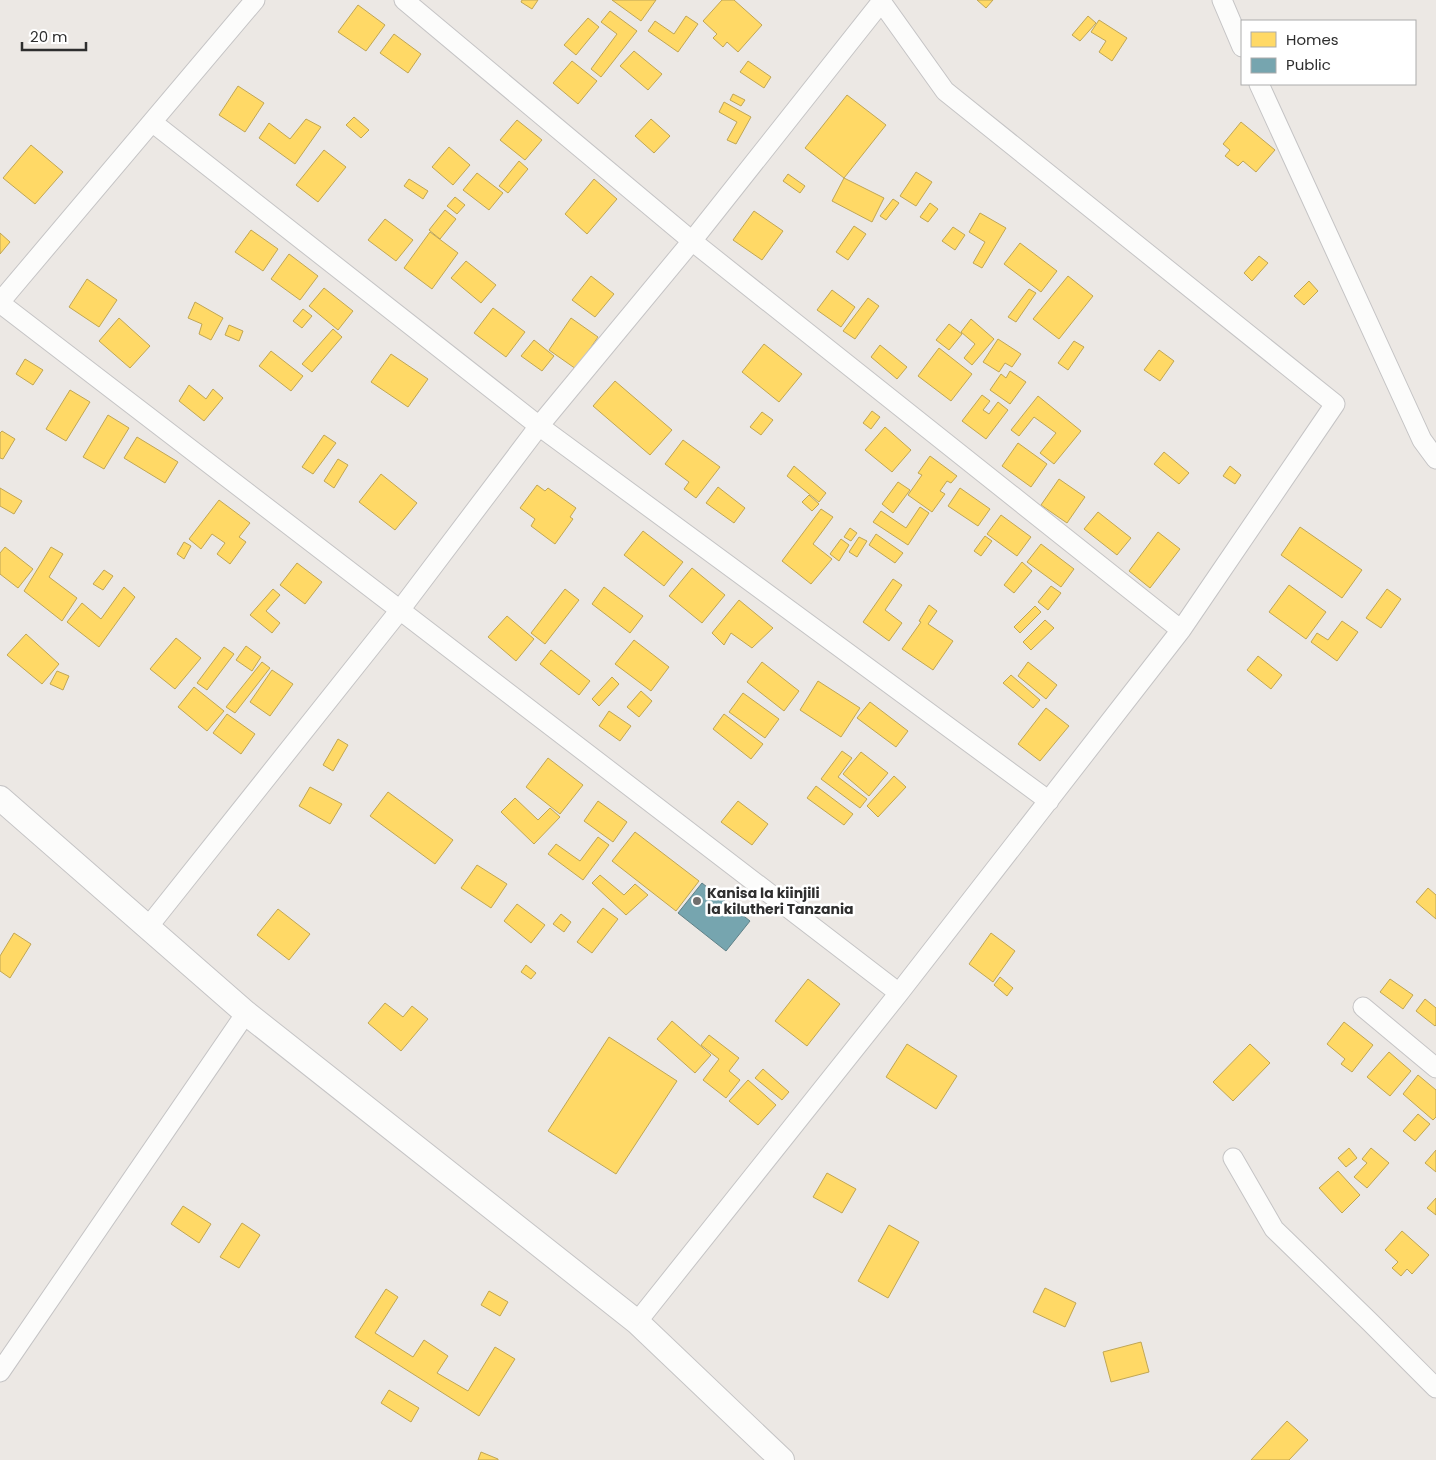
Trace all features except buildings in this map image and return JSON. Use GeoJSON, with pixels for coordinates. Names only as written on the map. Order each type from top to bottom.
{"type":"FeatureCollection","features":[{"type":"Feature","properties":{"kind":"street"},"geometry":{"type":"LineString","coordinates":[[255,0],[0,303],[899,993]]}},
{"type":"Feature","properties":{"kind":"street"},"geometry":{"type":"LineString","coordinates":[[404,0],[692,240],[1181,630]]}},
{"type":"Feature","properties":{"kind":"street"},"geometry":{"type":"LineString","coordinates":[[1222,0],[1241,45]]}},
{"type":"Feature","properties":{"kind":"street"},"geometry":{"type":"LineString","coordinates":[[148,927],[400,610],[539,426],[692,240],[881,1],[945,91],[1336,404],[1181,630],[899,993],[637,1322]]}},
{"type":"Feature","properties":{"kind":"street"},"geometry":{"type":"LineString","coordinates":[[1259,85],[1422,440],[1436,459]]}},
{"type":"Feature","properties":{"kind":"street"},"geometry":{"type":"LineString","coordinates":[[152,122],[539,426],[1048,801]]}},
{"type":"Feature","properties":{"kind":"street"},"geometry":{"type":"LineString","coordinates":[[0,798],[246,1012],[637,1322],[782,1460]]}},
{"type":"Feature","properties":{"kind":"street"},"geometry":{"type":"LineString","coordinates":[[1363,1007],[1436,1068]]}},
{"type":"Feature","properties":{"kind":"street"},"geometry":{"type":"LineString","coordinates":[[0,1372],[246,1012]]}},
{"type":"Feature","properties":{"kind":"street"},"geometry":{"type":"LineString","coordinates":[[1233,1158],[1274,1230],[1436,1388]]}},
{"type":"Feature","properties":{"kind":"place","name":"Kanisa la kiinjili la kilutheri Tanzania"},"geometry":{"type":"Point","coordinates":[697,901]}}]}
